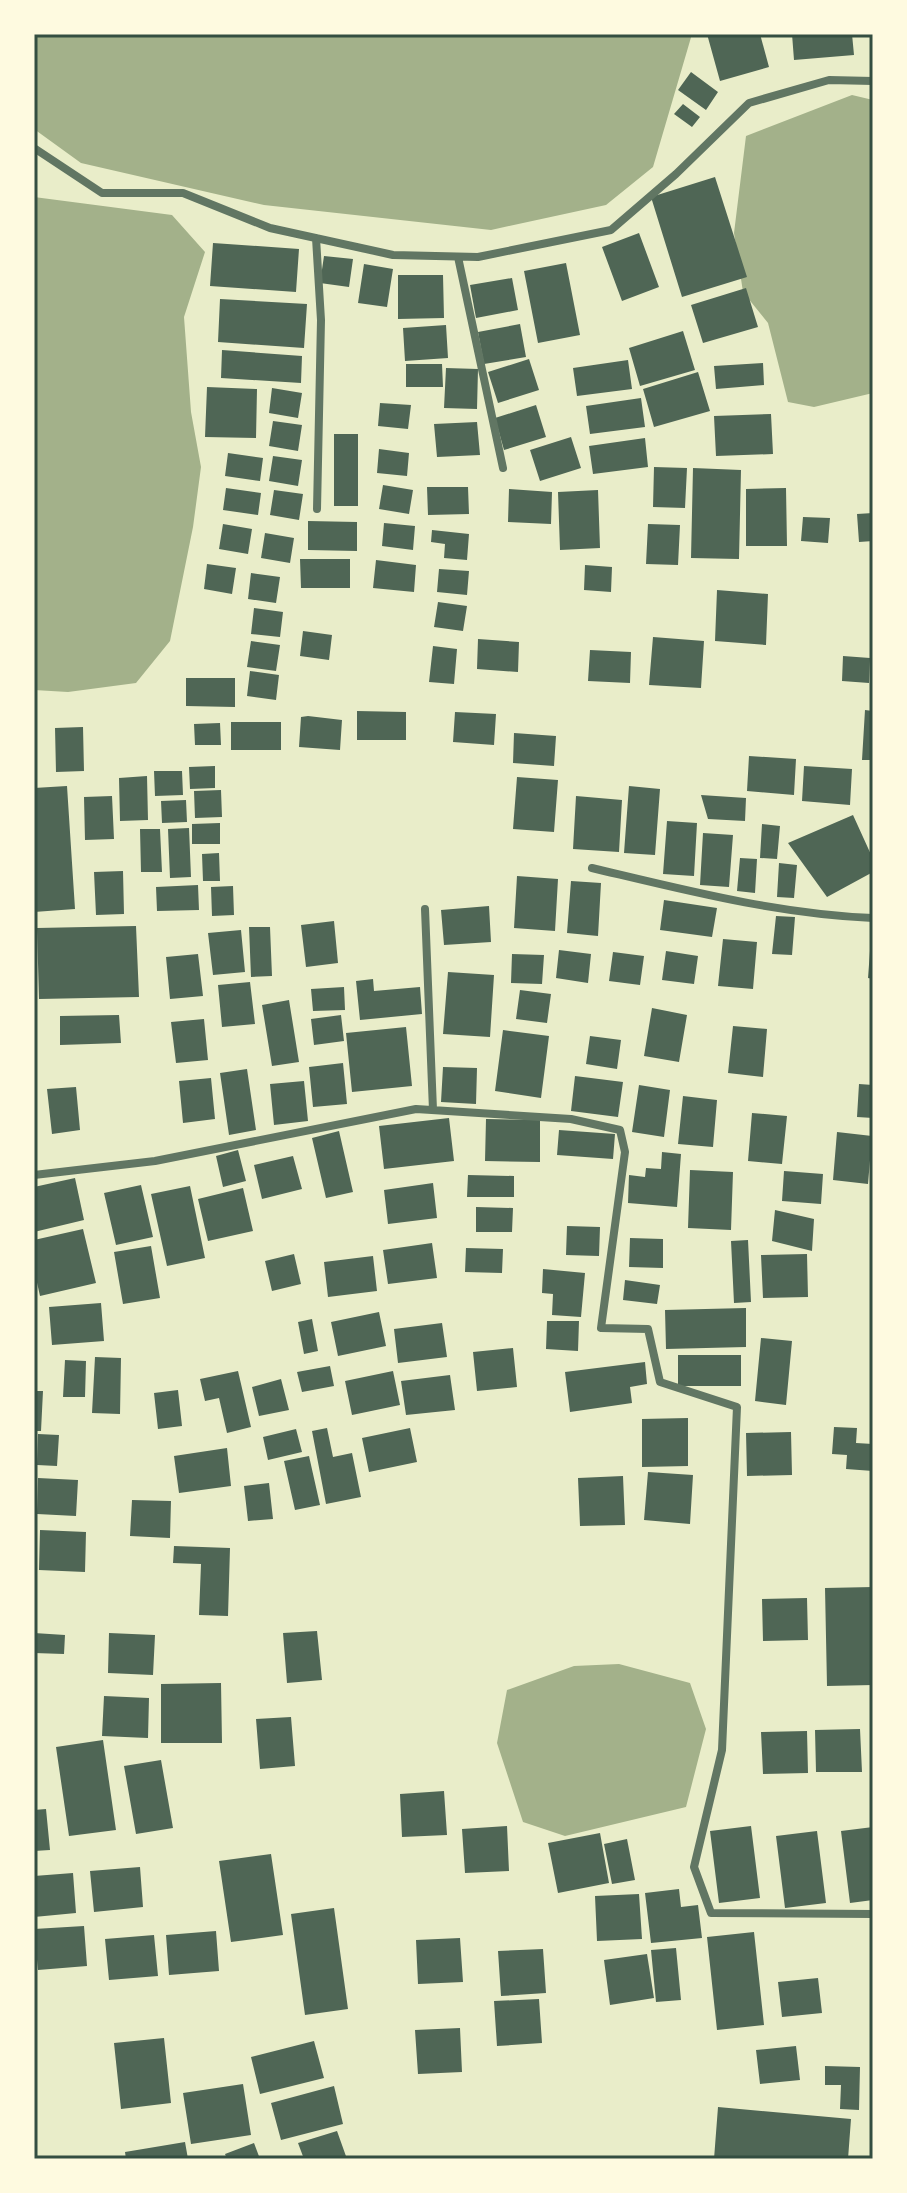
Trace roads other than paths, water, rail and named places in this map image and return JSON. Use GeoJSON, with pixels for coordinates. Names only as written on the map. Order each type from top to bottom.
{"type":"FeatureCollection","features":[{"type":"Feature","properties":{"kind":"street"},"geometry":{"type":"LineString","coordinates":[[34,148],[102,193],[183,193],[270,228],[393,255],[478,257],[611,230],[676,174],[749,103],[829,80],[873,81]]}},
{"type":"Feature","properties":{"kind":"street"},"geometry":{"type":"LineString","coordinates":[[316,238],[321,320],[317,509]]}},
{"type":"Feature","properties":{"kind":"street"},"geometry":{"type":"LineString","coordinates":[[458,257],[503,468]]}},
{"type":"Feature","properties":{"kind":"street"},"geometry":{"type":"LineString","coordinates":[[592,868],[720,899],[830,916],[873,918]]}},
{"type":"Feature","properties":{"kind":"street"},"geometry":{"type":"LineString","coordinates":[[425,909],[433,1110]]}},
{"type":"Feature","properties":{"kind":"street"},"geometry":{"type":"LineString","coordinates":[[34,1175],[155,1161],[290,1131],[416,1109],[571,1119],[620,1130],[625,1152],[601,1328],[648,1329],[660,1382],[737,1407],[722,1750],[694,1867],[711,1913],[873,1914]]}}]}
